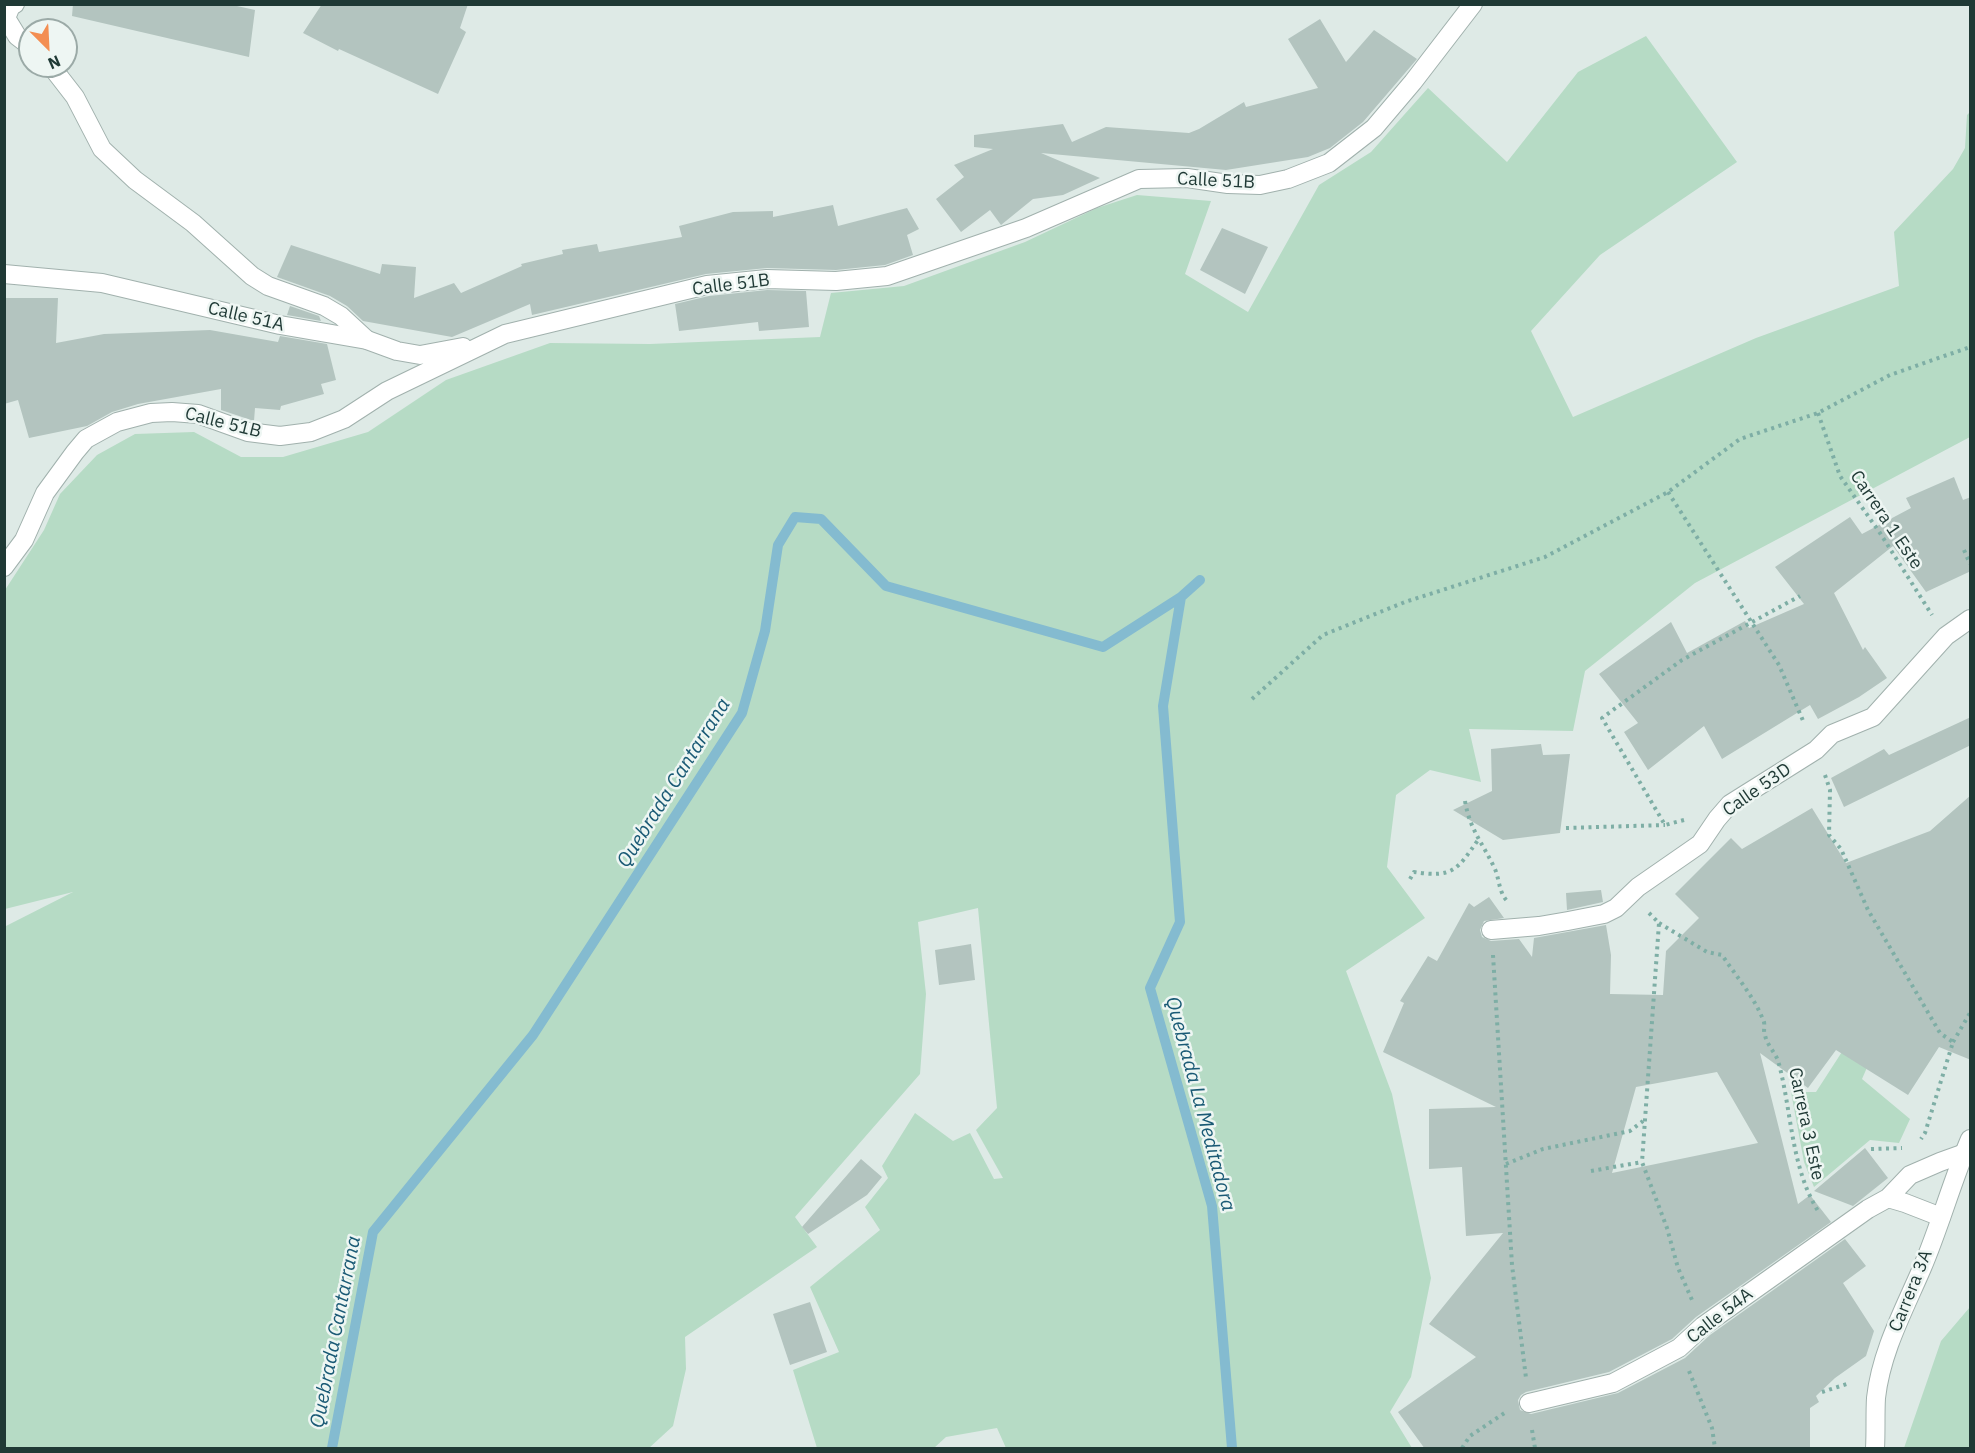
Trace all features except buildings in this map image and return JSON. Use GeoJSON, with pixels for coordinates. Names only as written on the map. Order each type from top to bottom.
{"type":"FeatureCollection","features":[{"type":"Feature","properties":{"kind":"street"},"geometry":{"type":"LineString","coordinates":[[15,4],[11,6],[6,18],[18,37]]}},
{"type":"Feature","properties":{"kind":"street","name":"Calle 51B"},"geometry":{"type":"LineString","coordinates":[[4,567],[24,540],[45,493],[75,452],[86,439],[117,422],[151,413],[172,412],[198,414],[248,432],[280,436],[311,432],[344,419],[387,392],[506,334],[707,285],[767,279],[836,281],[887,276],[1026,228],[1139,179],[1187,178],[1228,184],[1260,185],[1288,180],[1329,163],[1374,128],[1473,4]]}},
{"type":"Feature","properties":{"kind":"street"},"geometry":{"type":"LineString","coordinates":[[60,78],[75,97],[102,149],[135,180],[193,223],[252,276],[268,286],[324,306],[341,316],[367,340]]}},
{"type":"Feature","properties":{"kind":"street","name":"Calle 51A"},"geometry":{"type":"LineString","coordinates":[[4,274],[102,283],[280,325],[367,340],[397,351],[420,355],[485,343]]}},
{"type":"Feature","properties":{"kind":"street","name":"Calle 53D"},"geometry":{"type":"LineString","coordinates":[[1491,930],[1604,914],[1616,908],[1661,869],[1700,844],[1730,804],[1816,750],[1832,734],[1873,717],[1946,636],[1971,619]]}},
{"type":"Feature","properties":{"kind":"street","name":"Calle 54A"},"geometry":{"type":"LineString","coordinates":[[1529,1403],[1613,1383],[1679,1348],[1703,1326],[1868,1209],[1887,1198],[1910,1175],[1968,1146]]}},
{"type":"Feature","properties":{"kind":"street","name":"Carrera 3A"},"geometry":{"type":"LineString","coordinates":[[1875,1449],[1876,1397],[1887,1354],[1968,1146]]}},
{"type":"Feature","properties":{"kind":"street"},"geometry":{"type":"LineString","coordinates":[[1887,1198],[1941,1217]]}},
{"type":"Feature","properties":{"kind":"path"},"geometry":{"type":"LineString","coordinates":[[1252,699],[1323,634],[1405,602],[1545,557],[1668,492],[1740,439],[1818,413],[1890,375],[1971,346]]}},
{"type":"Feature","properties":{"kind":"path","name":"Carrera 1 Este"},"geometry":{"type":"LineString","coordinates":[[1818,413],[1840,476],[1880,533],[1946,636]]}},
{"type":"Feature","properties":{"kind":"path"},"geometry":{"type":"LineString","coordinates":[[1964,550],[1971,564]]}},
{"type":"Feature","properties":{"kind":"path"},"geometry":{"type":"LineString","coordinates":[[1665,825],[1602,718],[1682,660],[1800,596]]}},
{"type":"Feature","properties":{"kind":"path"},"geometry":{"type":"LineString","coordinates":[[1465,801],[1469,820],[1495,869],[1502,896],[1531,926]]}},
{"type":"Feature","properties":{"kind":"path"},"geometry":{"type":"LineString","coordinates":[[1566,828],[1665,825],[1707,814],[1719,816]]}},
{"type":"Feature","properties":{"kind":"path"},"geometry":{"type":"LineString","coordinates":[[1410,879],[1414,872],[1437,876],[1459,867],[1479,840]]}},
{"type":"Feature","properties":{"kind":"path","name":"Carrera 3 Este"},"geometry":{"type":"LineString","coordinates":[[1630,894],[1659,923],[1707,952],[1722,955],[1759,1012],[1765,1025],[1764,1035],[1778,1061],[1798,1165],[1808,1195],[1833,1235]]}},
{"type":"Feature","properties":{"kind":"path"},"geometry":{"type":"LineString","coordinates":[[1659,923],[1642,1162],[1667,1228],[1678,1268],[1703,1326]]}},
{"type":"Feature","properties":{"kind":"path"},"geometry":{"type":"LineString","coordinates":[[1491,930],[1512,1265],[1535,1449]]}},
{"type":"Feature","properties":{"kind":"path"},"geometry":{"type":"LineString","coordinates":[[1910,1175],[1913,1166],[1912,1154],[1925,1133],[1953,1042],[1971,1013]]}},
{"type":"Feature","properties":{"kind":"path"},"geometry":{"type":"LineString","coordinates":[[1940,1033],[1953,1042]]}},
{"type":"Feature","properties":{"kind":"path"},"geometry":{"type":"LineString","coordinates":[[1505,1164],[1543,1149],[1630,1131],[1644,1121]]}},
{"type":"Feature","properties":{"kind":"path"},"geometry":{"type":"LineString","coordinates":[[1871,1149],[1895,1147],[1914,1150]]}},
{"type":"Feature","properties":{"kind":"path"},"geometry":{"type":"LineString","coordinates":[[1591,1171],[1642,1162]]}},
{"type":"Feature","properties":{"kind":"path"},"geometry":{"type":"LineString","coordinates":[[1679,1348],[1713,1428],[1715,1449]]}},
{"type":"Feature","properties":{"kind":"path"},"geometry":{"type":"LineString","coordinates":[[1462,1449],[1470,1436],[1495,1418],[1529,1403]]}},
{"type":"Feature","properties":{"kind":"green space"},"geometry":{"type":"Polygon","coordinates":[[[1646,36],[1737,162],[1600,255],[1531,331],[1573,417],[1756,338],[1899,286],[1894,232],[1953,169],[1965,148],[1967,115],[1970,112],[1970,437],[1695,583],[1585,671],[1573,731],[1469,729],[1481,782],[1430,770],[1396,795],[1387,867],[1425,918],[1346,971],[1392,1094],[1431,1278],[1411,1377],[1390,1412],[1412,1448],[1006,1448],[997,1428],[946,1437],[934,1448],[817,1448],[793,1370],[839,1352],[810,1287],[880,1230],[865,1207],[888,1178],[882,1166],[915,1113],[953,1141],[970,1133],[994,1179],[1003,1178],[976,1130],[997,1108],[978,908],[918,922],[926,994],[920,1074],[795,1217],[817,1247],[685,1337],[686,1369],[673,1426],[649,1448],[5,1448],[4,927],[73,892],[5,909],[5,590],[44,530],[60,494],[97,455],[135,434],[194,432],[241,457],[283,457],[368,432],[446,380],[550,343],[650,344],[820,337],[831,293],[904,286],[1025,242],[1097,208],[1137,195],[1211,201],[1185,274],[1248,312],[1319,185],[1371,152],[1428,88],[1507,162],[1578,72],[1646,36]]]}},
{"type":"Feature","properties":{"kind":"green space"},"geometry":{"type":"Polygon","coordinates":[[[1849,1041],[1872,1056],[1862,1079],[1910,1119],[1899,1143],[1870,1140],[1814,1187],[1804,1162],[1791,1092],[1816,1092],[1849,1041]]]}},
{"type":"Feature","properties":{"kind":"green space"},"geometry":{"type":"Polygon","coordinates":[[[1970,1307],[1970,1448],[1904,1448],[1941,1341],[1970,1307]]]}},
{"type":"Feature","properties":{"kind":"waterway","name":"Quebrada Cantarrana"},"geometry":{"type":"LineString","coordinates":[[332,1448],[373,1232],[533,1035],[742,713],[765,631],[778,545],[795,517],[821,519],[886,586],[1103,647],[1181,597],[1200,580]]}},
{"type":"Feature","properties":{"kind":"waterway","name":"Quebrada La Meditadora"},"geometry":{"type":"LineString","coordinates":[[1181,597],[1163,706],[1180,922],[1150,988],[1212,1206],[1232,1448]]}}]}
